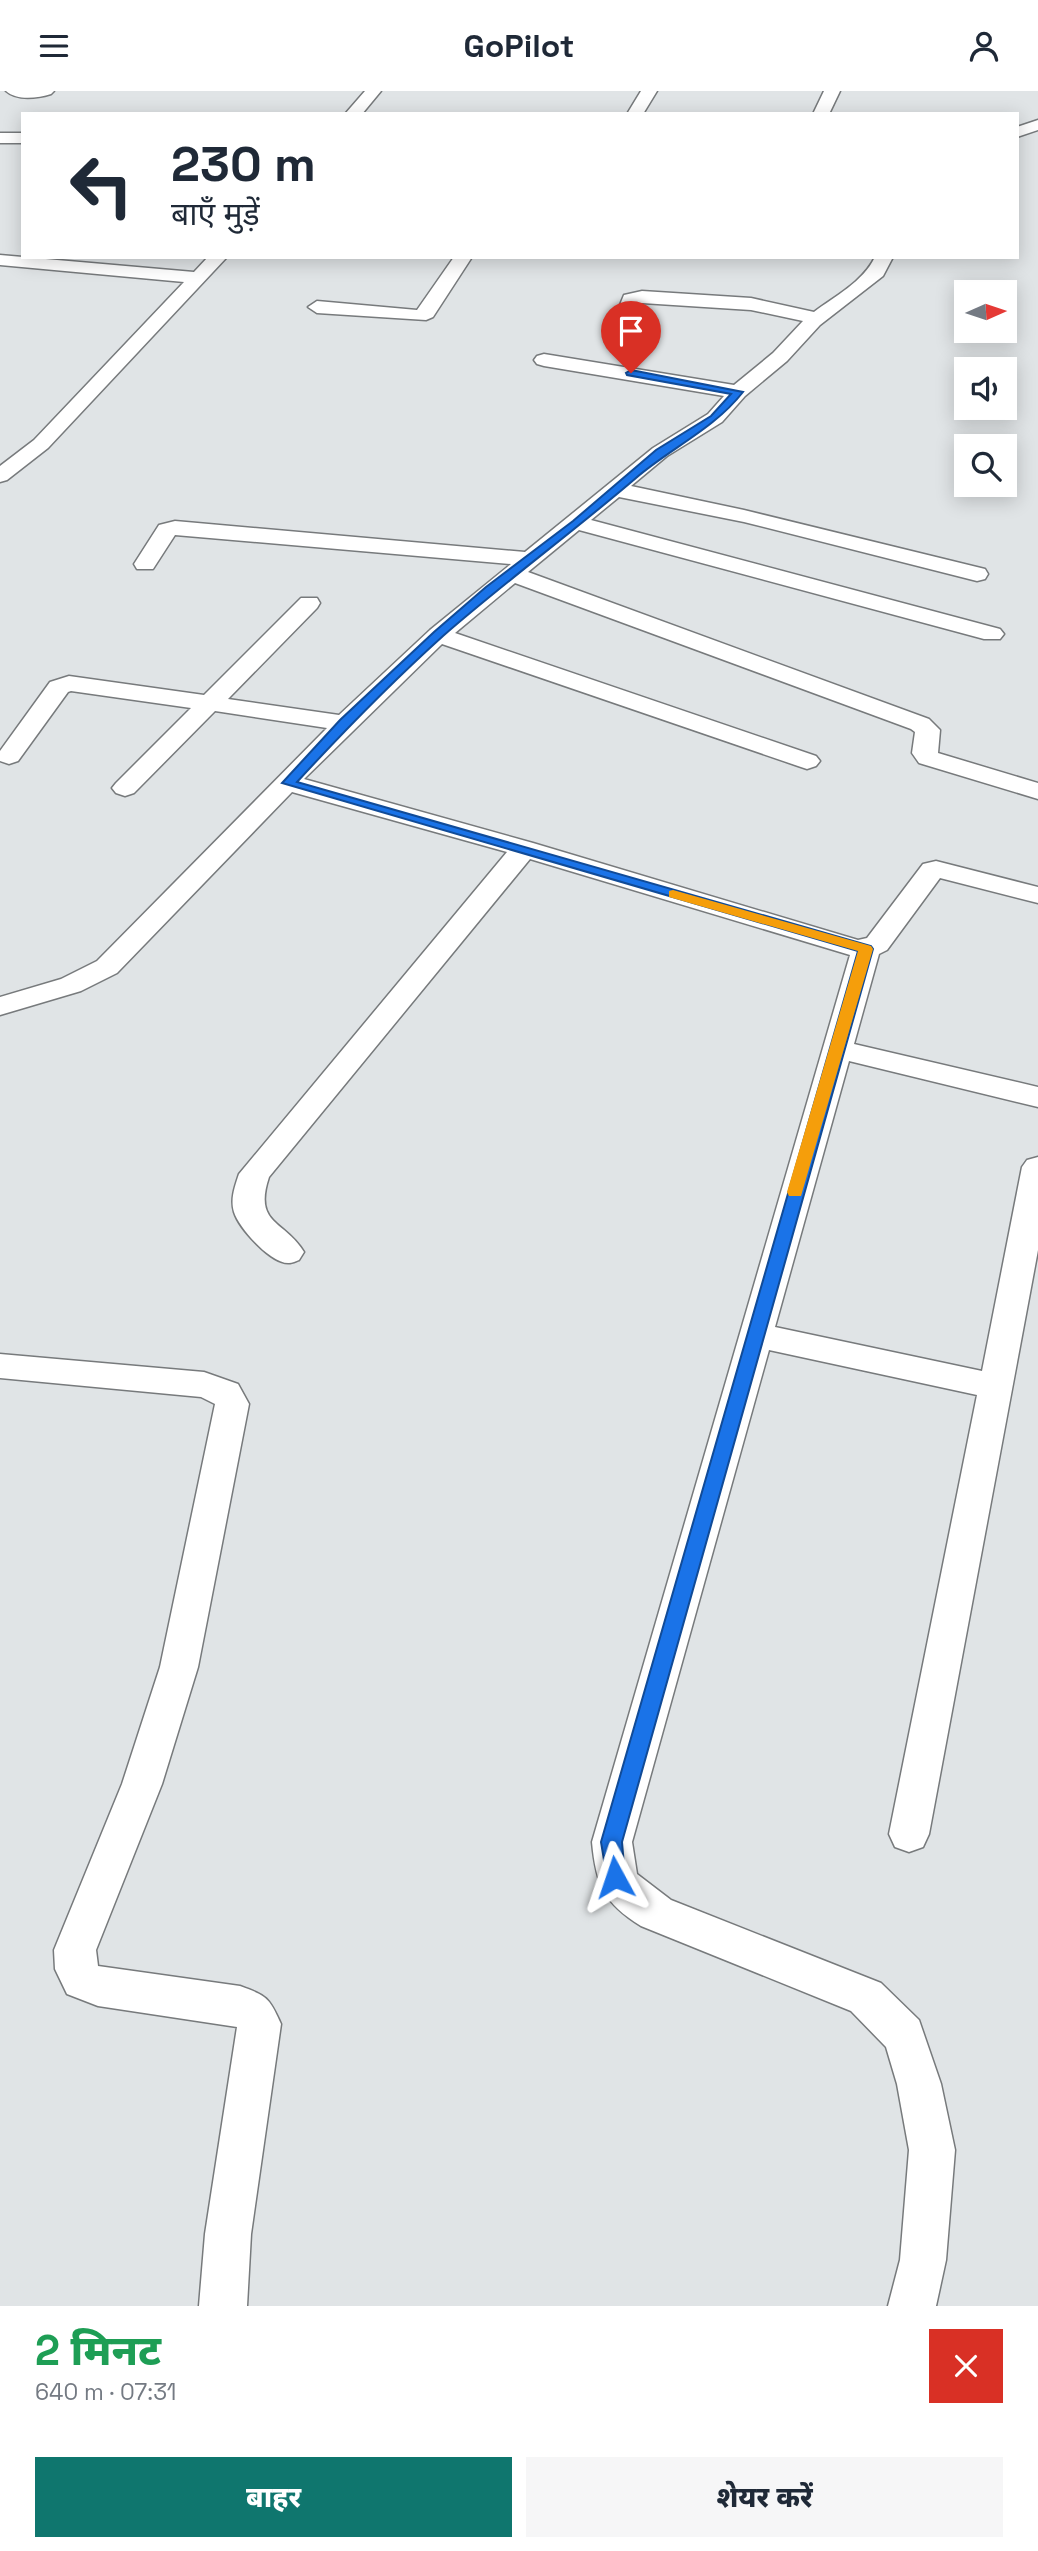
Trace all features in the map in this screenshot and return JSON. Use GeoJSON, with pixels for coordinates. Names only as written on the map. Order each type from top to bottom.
{"type":"FeatureCollection","features":[{"type":"Feature","properties":{"kind":"street"},"geometry":{"type":"LineString","coordinates":[[14,91],[46,91]]}},
{"type":"Feature","properties":{"kind":"street"},"geometry":{"type":"LineString","coordinates":[[356,112],[373,91]]}},
{"type":"Feature","properties":{"kind":"street"},"geometry":{"type":"LineString","coordinates":[[636,112],[649,91]]}},
{"type":"Feature","properties":{"kind":"street"},"geometry":{"type":"LineString","coordinates":[[822,112],[832,91]]}},
{"type":"Feature","properties":{"kind":"street"},"geometry":{"type":"LineString","coordinates":[[1019,131],[1038,125]]}},
{"type":"Feature","properties":{"kind":"street"},"geometry":{"type":"LineString","coordinates":[[0,138],[21,138]]}},
{"type":"Feature","properties":{"kind":"street"},"geometry":{"type":"LineString","coordinates":[[0,475],[41,444],[216,259]]}},
{"type":"Feature","properties":{"kind":"street"},"geometry":{"type":"LineString","coordinates":[[317,307],[419,316],[426,313],[462,259]]}},
{"type":"Feature","properties":{"kind":"street"},"geometry":{"type":"LineString","coordinates":[[0,1006],[71,985],[107,967],[345,723],[438,635],[660,452],[715,418],[738,392],[780,358],[817,318],[877,272],[883,259]]}},
{"type":"Feature","properties":{"kind":"street"},"geometry":{"type":"LineString","coordinates":[[0,260],[198,278]]}},
{"type":"Feature","properties":{"kind":"street"},"geometry":{"type":"LineString","coordinates":[[626,312],[631,299],[651,297],[751,304],[817,318]]}},
{"type":"Feature","properties":{"kind":"street"},"geometry":{"type":"LineString","coordinates":[[544,361],[738,392]]}},
{"type":"Feature","properties":{"kind":"street"},"geometry":{"type":"LineString","coordinates":[[0,451],[25,457]]}},
{"type":"Feature","properties":{"kind":"street"},"geometry":{"type":"LineString","coordinates":[[617,490],[744,516],[976,574]]}},
{"type":"Feature","properties":{"kind":"street"},"geometry":{"type":"LineString","coordinates":[[577,523],[992,634]]}},
{"type":"Feature","properties":{"kind":"street"},"geometry":{"type":"LineString","coordinates":[[145,564],[167,530],[175,528],[531,559]]}},
{"type":"Feature","properties":{"kind":"street"},"geometry":{"type":"LineString","coordinates":[[510,575],[606,606],[810,685],[920,724],[928,730],[925,753],[928,758],[1038,791]]}},
{"type":"Feature","properties":{"kind":"street"},"geometry":{"type":"LineString","coordinates":[[125,788],[309,603]]}},
{"type":"Feature","properties":{"kind":"street"},"geometry":{"type":"LineString","coordinates":[[438,635],[807,761]]}},
{"type":"Feature","properties":{"kind":"street"},"geometry":{"type":"LineString","coordinates":[[9,755],[59,687],[69,683],[345,723]]}},
{"type":"Feature","properties":{"kind":"street"},"geometry":{"type":"LineString","coordinates":[[289,783],[866,949],[877,944],[936,869],[1038,895]]}},
{"type":"Feature","properties":{"kind":"street"},"geometry":{"type":"LineString","coordinates":[[288,1252],[253,1221],[249,1214],[247,1193],[255,1174],[524,849]]}},
{"type":"Feature","properties":{"kind":"street"},"geometry":{"type":"LineString","coordinates":[[866,949],[612,1842],[615,1877],[628,1896],[656,1913],[866,1997],[904,2035],[919,2084],[932,2150],[923,2260],[912,2306]]}},
{"type":"Feature","properties":{"kind":"street"},"geometry":{"type":"LineString","coordinates":[[836,1049],[1038,1097]]}},
{"type":"Feature","properties":{"kind":"street"},"geometry":{"type":"LineString","coordinates":[[909,1834],[1038,1167]]}},
{"type":"Feature","properties":{"kind":"street"},"geometry":{"type":"LineString","coordinates":[[755,1335],[996,1387]]}},
{"type":"Feature","properties":{"kind":"street"},"geometry":{"type":"LineString","coordinates":[[0,1366],[204,1385],[226,1393],[232,1404],[179,1667],[142,1784],[75,1950],[76,1969],[82,1980],[98,1986],[240,2005],[253,2012],[259,2024],[228,2234],[223,2306]]}},
{"type":"Feature","properties":{"kind":"slow traffic"},"geometry":{"type":"LineString","coordinates":[[673,894],[866,949],[795,1192]]}},
{"type":"Feature","properties":{"kind":"route"},"geometry":{"type":"LineString","coordinates":[[615,1877],[612,1842],[866,949],[289,783],[345,723],[438,635],[660,452],[715,418],[738,392],[631,373]]}}]}
